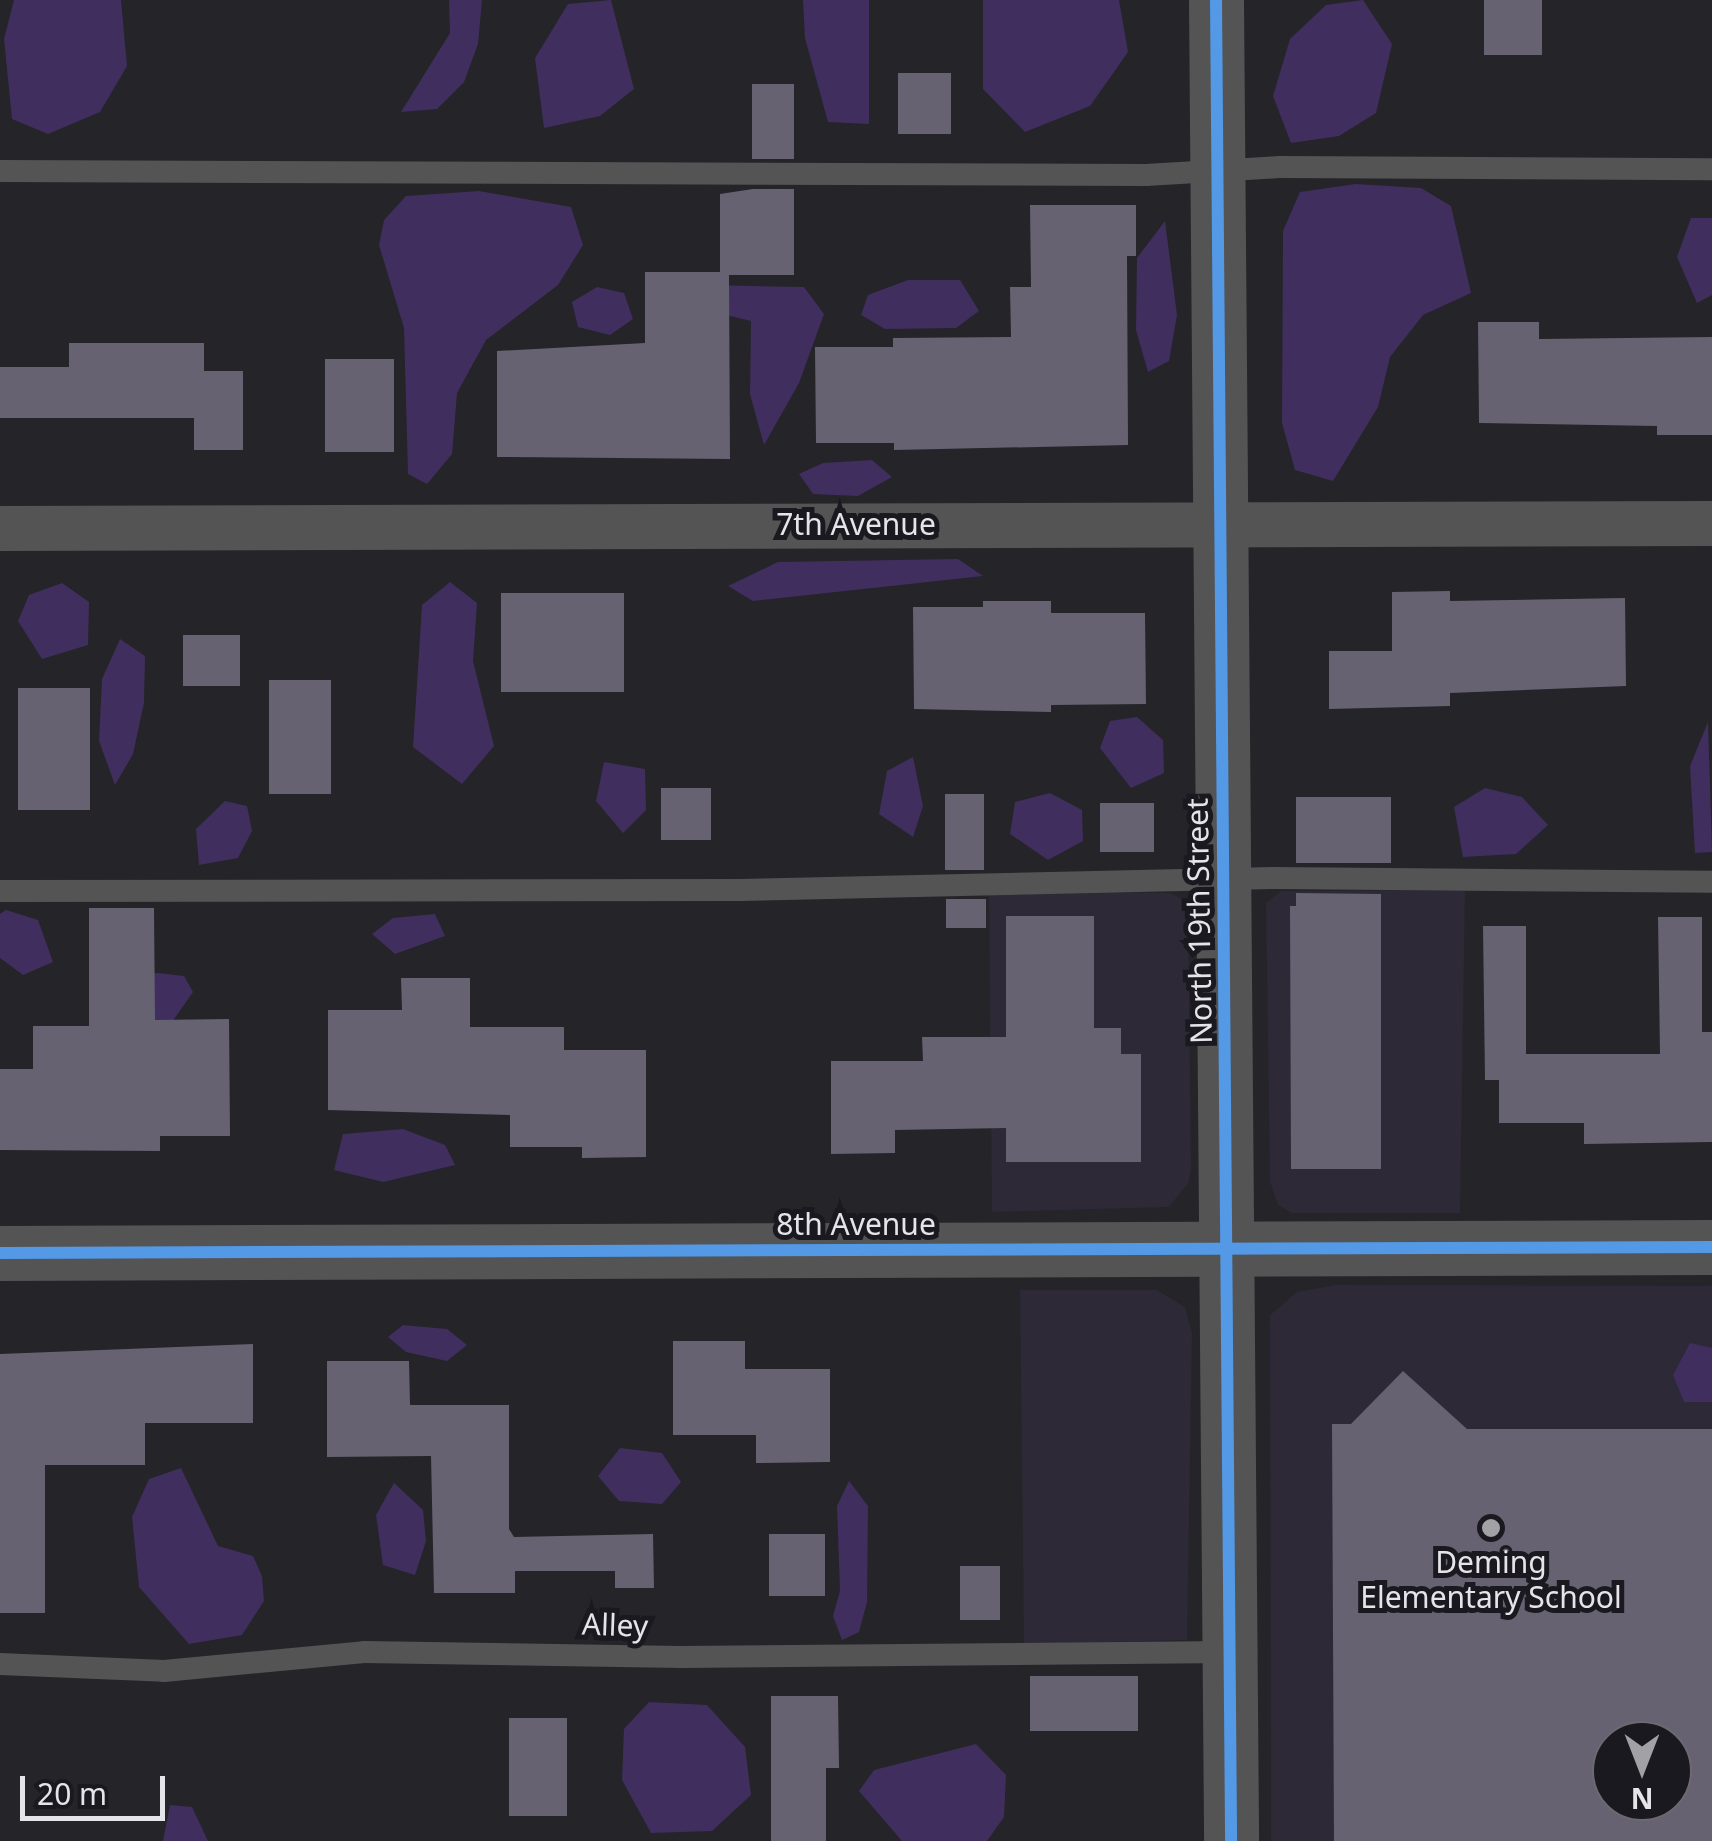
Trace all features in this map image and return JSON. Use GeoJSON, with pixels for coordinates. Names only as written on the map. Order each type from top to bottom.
{"type":"FeatureCollection","features":[{"type":"Feature","properties":{"kind":"street","name":"North 19th Street"},"geometry":{"type":"LineString","coordinates":[[1216,0],[1231,1841]]}},
{"type":"Feature","properties":{"kind":"street","name":"7th Avenue"},"geometry":{"type":"LineString","coordinates":[[0,528],[1712,522]]}},
{"type":"Feature","properties":{"kind":"street","name":"8th Avenue"},"geometry":{"type":"LineString","coordinates":[[0,1253],[1712,1246]]}},
{"type":"Feature","properties":{"kind":"lane"},"geometry":{"type":"LineString","coordinates":[[0,171],[1712,169]]}},
{"type":"Feature","properties":{"kind":"lane"},"geometry":{"type":"LineString","coordinates":[[0,891],[740,890],[1224,880],[1712,882]]}},
{"type":"Feature","properties":{"kind":"lane","name":"Alley"},"geometry":{"type":"LineString","coordinates":[[0,1664],[164,1671],[364,1652],[699,1657],[1230,1652]]}},
{"type":"Feature","properties":{"kind":"shaded area"},"geometry":{"type":"Polygon","coordinates":[[[14,0],[121,0],[127,66],[100,112],[48,134],[12,119],[4,39],[14,0]]]}},
{"type":"Feature","properties":{"kind":"shaded area"},"geometry":{"type":"Polygon","coordinates":[[[449,0],[482,0],[478,44],[464,82],[437,109],[401,112],[450,33],[449,0]]]}},
{"type":"Feature","properties":{"kind":"shaded area"},"geometry":{"type":"Polygon","coordinates":[[[611,0],[634,89],[600,116],[544,128],[535,58],[568,4],[611,0]]]}},
{"type":"Feature","properties":{"kind":"shaded area"},"geometry":{"type":"Polygon","coordinates":[[[803,0],[869,0],[869,124],[828,122],[805,38],[803,0]]]}},
{"type":"Feature","properties":{"kind":"shaded area"},"geometry":{"type":"Polygon","coordinates":[[[983,0],[1119,0],[1128,52],[1090,106],[1025,132],[983,89],[983,0]]]}},
{"type":"Feature","properties":{"kind":"shaded area"},"geometry":{"type":"Polygon","coordinates":[[[1363,0],[1392,44],[1376,113],[1339,136],[1291,143],[1273,96],[1290,39],[1326,5],[1363,0]]]}},
{"type":"Feature","properties":{"kind":"shaded area"},"geometry":{"type":"Polygon","coordinates":[[[1356,184],[1421,188],[1451,206],[1471,293],[1423,315],[1390,357],[1378,407],[1333,481],[1295,470],[1282,423],[1283,231],[1300,192],[1356,184]]]}},
{"type":"Feature","properties":{"kind":"shaded area"},"geometry":{"type":"Polygon","coordinates":[[[479,191],[571,207],[583,245],[558,285],[486,340],[457,393],[452,454],[427,484],[408,474],[404,328],[379,245],[384,220],[406,196],[479,191]]]}},
{"type":"Feature","properties":{"kind":"shaded area"},"geometry":{"type":"Polygon","coordinates":[[[1691,218],[1712,218],[1712,295],[1697,303],[1677,257],[1691,218]]]}},
{"type":"Feature","properties":{"kind":"shaded area"},"geometry":{"type":"Polygon","coordinates":[[[1165,221],[1177,315],[1169,361],[1148,372],[1136,330],[1137,258],[1165,221]]]}},
{"type":"Feature","properties":{"kind":"shaded area"},"geometry":{"type":"Polygon","coordinates":[[[908,280],[960,280],[979,311],[956,328],[885,329],[861,315],[868,295],[908,280]]]}},
{"type":"Feature","properties":{"kind":"shaded area"},"geometry":{"type":"Polygon","coordinates":[[[703,285],[804,287],[824,314],[799,383],[764,445],[750,394],[751,321],[714,312],[703,285]]]}},
{"type":"Feature","properties":{"kind":"shaded area"},"geometry":{"type":"Polygon","coordinates":[[[597,287],[624,293],[633,319],[610,335],[578,327],[572,302],[597,287]]]}},
{"type":"Feature","properties":{"kind":"shaded area"},"geometry":{"type":"Polygon","coordinates":[[[872,460],[892,477],[858,496],[813,494],[799,474],[823,463],[872,460]]]}},
{"type":"Feature","properties":{"kind":"shaded area"},"geometry":{"type":"Polygon","coordinates":[[[958,559],[983,576],[753,601],[728,586],[778,562],[958,559]]]}},
{"type":"Feature","properties":{"kind":"shaded area"},"geometry":{"type":"Polygon","coordinates":[[[450,582],[477,603],[473,661],[494,746],[462,784],[413,747],[422,605],[450,582]]]}},
{"type":"Feature","properties":{"kind":"shaded area"},"geometry":{"type":"Polygon","coordinates":[[[62,583],[89,602],[88,645],[42,659],[18,621],[29,595],[62,583]]]}},
{"type":"Feature","properties":{"kind":"shaded area"},"geometry":{"type":"Polygon","coordinates":[[[120,639],[145,656],[144,703],[133,754],[115,785],[99,741],[102,679],[120,639]]]}},
{"type":"Feature","properties":{"kind":"shaded area"},"geometry":{"type":"Polygon","coordinates":[[[1137,717],[1163,740],[1164,773],[1131,788],[1100,748],[1110,721],[1137,717]]]}},
{"type":"Feature","properties":{"kind":"shaded area"},"geometry":{"type":"Polygon","coordinates":[[[1708,722],[1712,852],[1695,853],[1690,766],[1708,722]]]}},
{"type":"Feature","properties":{"kind":"shaded area"},"geometry":{"type":"Polygon","coordinates":[[[913,757],[923,806],[913,837],[879,814],[887,771],[913,757]]]}},
{"type":"Feature","properties":{"kind":"shaded area"},"geometry":{"type":"Polygon","coordinates":[[[604,762],[645,769],[646,810],[623,833],[596,801],[604,762]]]}},
{"type":"Feature","properties":{"kind":"shaded area"},"geometry":{"type":"Polygon","coordinates":[[[1485,788],[1522,797],[1548,825],[1516,854],[1463,857],[1454,807],[1485,788]]]}},
{"type":"Feature","properties":{"kind":"shaded area"},"geometry":{"type":"Polygon","coordinates":[[[1050,793],[1082,810],[1083,841],[1048,860],[1010,834],[1015,802],[1050,793]]]}},
{"type":"Feature","properties":{"kind":"shaded area"},"geometry":{"type":"Polygon","coordinates":[[[225,801],[247,806],[252,831],[238,858],[199,865],[196,829],[225,801]]]}},
{"type":"Feature","properties":{"kind":"shaded area"},"geometry":{"type":"Polygon","coordinates":[[[1465,890],[1460,1213],[1292,1213],[1278,1205],[1270,1182],[1266,903],[1281,891],[1465,890]]]}},
{"type":"Feature","properties":{"kind":"shaded area"},"geometry":{"type":"Polygon","coordinates":[[[989,891],[1170,893],[1188,902],[1191,1165],[1189,1182],[1169,1207],[992,1212],[989,891]]]}},
{"type":"Feature","properties":{"kind":"shaded area"},"geometry":{"type":"Polygon","coordinates":[[[6,910],[38,920],[53,962],[23,975],[0,958],[0,914],[6,910]]]}},
{"type":"Feature","properties":{"kind":"shaded area"},"geometry":{"type":"Polygon","coordinates":[[[435,914],[445,936],[395,954],[372,934],[393,918],[435,914]]]}},
{"type":"Feature","properties":{"kind":"shaded area"},"geometry":{"type":"Polygon","coordinates":[[[131,976],[184,976],[193,992],[172,1022],[126,1024],[131,976]]]}},
{"type":"Feature","properties":{"kind":"shaded area"},"geometry":{"type":"Polygon","coordinates":[[[403,1129],[445,1145],[455,1165],[383,1182],[334,1170],[343,1134],[403,1129]]]}},
{"type":"Feature","properties":{"kind":"shaded area","name":"Deming Elementary School"},"geometry":{"type":"Polygon","coordinates":[[[1335,1285],[1712,1286],[1712,1841],[1271,1841],[1270,1315],[1297,1292],[1335,1285]]]}},
{"type":"Feature","properties":{"kind":"shaded area"},"geometry":{"type":"Polygon","coordinates":[[[1020,1290],[1157,1290],[1185,1307],[1192,1333],[1187,1640],[1024,1644],[1020,1290]]]}},
{"type":"Feature","properties":{"kind":"shaded area"},"geometry":{"type":"Polygon","coordinates":[[[403,1325],[447,1329],[467,1345],[447,1361],[406,1352],[388,1337],[403,1325]]]}},
{"type":"Feature","properties":{"kind":"shaded area"},"geometry":{"type":"Polygon","coordinates":[[[1690,1343],[1712,1348],[1712,1402],[1684,1402],[1673,1375],[1690,1343]]]}},
{"type":"Feature","properties":{"kind":"shaded area"},"geometry":{"type":"Polygon","coordinates":[[[620,1448],[662,1453],[681,1482],[662,1504],[619,1501],[598,1476],[620,1448]]]}},
{"type":"Feature","properties":{"kind":"shaded area"},"geometry":{"type":"Polygon","coordinates":[[[181,1468],[218,1546],[253,1556],[262,1576],[264,1601],[242,1635],[189,1644],[139,1587],[132,1517],[149,1479],[181,1468]]]}},
{"type":"Feature","properties":{"kind":"shaded area"},"geometry":{"type":"Polygon","coordinates":[[[849,1481],[868,1506],[867,1602],[859,1632],[842,1640],[833,1616],[840,1591],[837,1506],[849,1481]]]}},
{"type":"Feature","properties":{"kind":"shaded area"},"geometry":{"type":"Polygon","coordinates":[[[394,1483],[423,1510],[426,1541],[415,1575],[383,1565],[376,1515],[394,1483]]]}},
{"type":"Feature","properties":{"kind":"shaded area"},"geometry":{"type":"Polygon","coordinates":[[[649,1702],[707,1705],[745,1747],[751,1795],[712,1831],[651,1833],[622,1780],[624,1729],[649,1702]]]}},
{"type":"Feature","properties":{"kind":"shaded area"},"geometry":{"type":"Polygon","coordinates":[[[976,1744],[1006,1775],[1004,1817],[987,1841],[902,1841],[859,1791],[874,1770],[976,1744]]]}},
{"type":"Feature","properties":{"kind":"shaded area"},"geometry":{"type":"Polygon","coordinates":[[[170,1805],[192,1807],[208,1841],[163,1841],[170,1805]]]}},
{"type":"Feature","properties":{"kind":"building"},"geometry":{"type":"Polygon","coordinates":[[[1484,0],[1542,0],[1542,55],[1484,55],[1484,0]]]}},
{"type":"Feature","properties":{"kind":"building"},"geometry":{"type":"Polygon","coordinates":[[[898,73],[951,73],[951,134],[898,134],[898,73]]]}},
{"type":"Feature","properties":{"kind":"building"},"geometry":{"type":"Polygon","coordinates":[[[752,84],[794,84],[794,159],[752,159],[752,84]]]}},
{"type":"Feature","properties":{"kind":"building"},"geometry":{"type":"Polygon","coordinates":[[[794,189],[794,275],[729,275],[730,459],[497,457],[497,351],[645,343],[645,272],[720,272],[720,194],[794,189]]]}},
{"type":"Feature","properties":{"kind":"building"},"geometry":{"type":"Polygon","coordinates":[[[1030,205],[1136,205],[1136,256],[1127,256],[1128,445],[894,450],[894,443],[816,443],[815,347],[893,347],[893,338],[1011,337],[1010,287],[1031,287],[1030,205]]]}},
{"type":"Feature","properties":{"kind":"building"},"geometry":{"type":"Polygon","coordinates":[[[1478,322],[1539,322],[1539,339],[1712,337],[1712,435],[1657,435],[1657,426],[1479,423],[1478,322]]]}},
{"type":"Feature","properties":{"kind":"building"},"geometry":{"type":"Polygon","coordinates":[[[69,343],[204,343],[204,371],[243,371],[243,450],[194,450],[194,418],[0,418],[0,367],[69,367],[69,343]]]}},
{"type":"Feature","properties":{"kind":"building"},"geometry":{"type":"Polygon","coordinates":[[[325,359],[394,359],[394,452],[325,452],[325,359]]]}},
{"type":"Feature","properties":{"kind":"building"},"geometry":{"type":"Polygon","coordinates":[[[1450,591],[1450,601],[1625,598],[1626,686],[1450,693],[1450,706],[1329,709],[1329,651],[1392,651],[1392,592],[1450,591]]]}},
{"type":"Feature","properties":{"kind":"building"},"geometry":{"type":"Polygon","coordinates":[[[501,593],[624,593],[624,692],[501,692],[501,593]]]}},
{"type":"Feature","properties":{"kind":"building"},"geometry":{"type":"Polygon","coordinates":[[[983,601],[1051,601],[1051,613],[1145,613],[1146,704],[1051,705],[1051,712],[914,709],[913,607],[983,607],[983,601]]]}},
{"type":"Feature","properties":{"kind":"building"},"geometry":{"type":"Polygon","coordinates":[[[183,635],[240,635],[240,686],[183,686],[183,635]]]}},
{"type":"Feature","properties":{"kind":"building"},"geometry":{"type":"Polygon","coordinates":[[[269,680],[331,680],[331,794],[269,794],[269,680]]]}},
{"type":"Feature","properties":{"kind":"building"},"geometry":{"type":"Polygon","coordinates":[[[18,688],[90,688],[90,810],[18,810],[18,688]]]}},
{"type":"Feature","properties":{"kind":"building"},"geometry":{"type":"Polygon","coordinates":[[[661,788],[711,788],[711,840],[661,840],[661,788]]]}},
{"type":"Feature","properties":{"kind":"building"},"geometry":{"type":"Polygon","coordinates":[[[945,794],[984,794],[984,870],[945,870],[945,794]]]}},
{"type":"Feature","properties":{"kind":"building"},"geometry":{"type":"Polygon","coordinates":[[[1296,797],[1391,797],[1391,863],[1296,863],[1296,797]]]}},
{"type":"Feature","properties":{"kind":"building"},"geometry":{"type":"Polygon","coordinates":[[[1100,803],[1154,803],[1154,852],[1100,852],[1100,803]]]}},
{"type":"Feature","properties":{"kind":"building"},"geometry":{"type":"Polygon","coordinates":[[[1296,893],[1381,894],[1381,1169],[1291,1169],[1290,906],[1296,906],[1296,893]]]}},
{"type":"Feature","properties":{"kind":"building"},"geometry":{"type":"Polygon","coordinates":[[[946,899],[986,899],[986,928],[946,928],[946,899]]]}},
{"type":"Feature","properties":{"kind":"building"},"geometry":{"type":"Polygon","coordinates":[[[89,908],[154,908],[155,1020],[229,1019],[230,1136],[160,1136],[160,1151],[0,1150],[0,1069],[33,1069],[33,1026],[89,1026],[89,908]]]}},
{"type":"Feature","properties":{"kind":"building"},"geometry":{"type":"Polygon","coordinates":[[[1006,916],[1094,916],[1094,1028],[1121,1028],[1121,1054],[1141,1054],[1141,1162],[1006,1162],[1006,1128],[895,1130],[895,1153],[831,1154],[831,1061],[923,1061],[922,1037],[1006,1037],[1006,916]]]}},
{"type":"Feature","properties":{"kind":"building"},"geometry":{"type":"Polygon","coordinates":[[[1658,917],[1702,917],[1702,1032],[1712,1032],[1712,1142],[1584,1144],[1584,1123],[1499,1123],[1499,1080],[1485,1080],[1483,926],[1526,926],[1526,1054],[1660,1054],[1658,917]]]}},
{"type":"Feature","properties":{"kind":"building"},"geometry":{"type":"Polygon","coordinates":[[[401,978],[470,978],[470,1027],[564,1027],[564,1050],[646,1050],[646,1157],[582,1158],[582,1147],[510,1147],[510,1115],[328,1110],[328,1010],[402,1010],[401,978]]]}},
{"type":"Feature","properties":{"kind":"building"},"geometry":{"type":"Polygon","coordinates":[[[673,1341],[745,1341],[745,1369],[830,1369],[830,1462],[756,1463],[756,1435],[673,1435],[673,1341]]]}},
{"type":"Feature","properties":{"kind":"building"},"geometry":{"type":"Polygon","coordinates":[[[253,1344],[253,1423],[145,1423],[145,1465],[45,1465],[45,1613],[0,1613],[0,1354],[253,1344]]]}},
{"type":"Feature","properties":{"kind":"building"},"geometry":{"type":"Polygon","coordinates":[[[327,1361],[409,1361],[410,1405],[509,1405],[509,1529],[514,1537],[653,1534],[654,1588],[615,1588],[615,1571],[515,1571],[515,1593],[434,1593],[431,1456],[327,1457],[327,1361]]]}},
{"type":"Feature","properties":{"kind":"building","name":"Deming Elementary School"},"geometry":{"type":"Polygon","coordinates":[[[1403,1371],[1467,1429],[1712,1429],[1712,1841],[1334,1841],[1332,1424],[1351,1424],[1403,1371]]]}},
{"type":"Feature","properties":{"kind":"building"},"geometry":{"type":"Polygon","coordinates":[[[769,1534],[825,1534],[825,1596],[769,1596],[769,1534]]]}},
{"type":"Feature","properties":{"kind":"building"},"geometry":{"type":"Polygon","coordinates":[[[960,1566],[1000,1566],[1000,1620],[960,1620],[960,1566]]]}},
{"type":"Feature","properties":{"kind":"building"},"geometry":{"type":"Polygon","coordinates":[[[1030,1676],[1138,1676],[1138,1731],[1030,1731],[1030,1676]]]}},
{"type":"Feature","properties":{"kind":"building"},"geometry":{"type":"Polygon","coordinates":[[[771,1696],[838,1696],[839,1768],[826,1768],[826,1841],[771,1841],[771,1696]]]}},
{"type":"Feature","properties":{"kind":"building"},"geometry":{"type":"Polygon","coordinates":[[[509,1718],[567,1718],[567,1816],[509,1816],[509,1718]]]}},
{"type":"Feature","properties":{"kind":"cycle path"},"geometry":{"type":"LineString","coordinates":[[1216,0],[1231,1841]]}},
{"type":"Feature","properties":{"kind":"cycle path"},"geometry":{"type":"LineString","coordinates":[[0,1253],[1712,1247]]}},
{"type":"Feature","properties":{"kind":"place","name":"Deming Elementary School"},"geometry":{"type":"Point","coordinates":[1491,1528]}}]}
